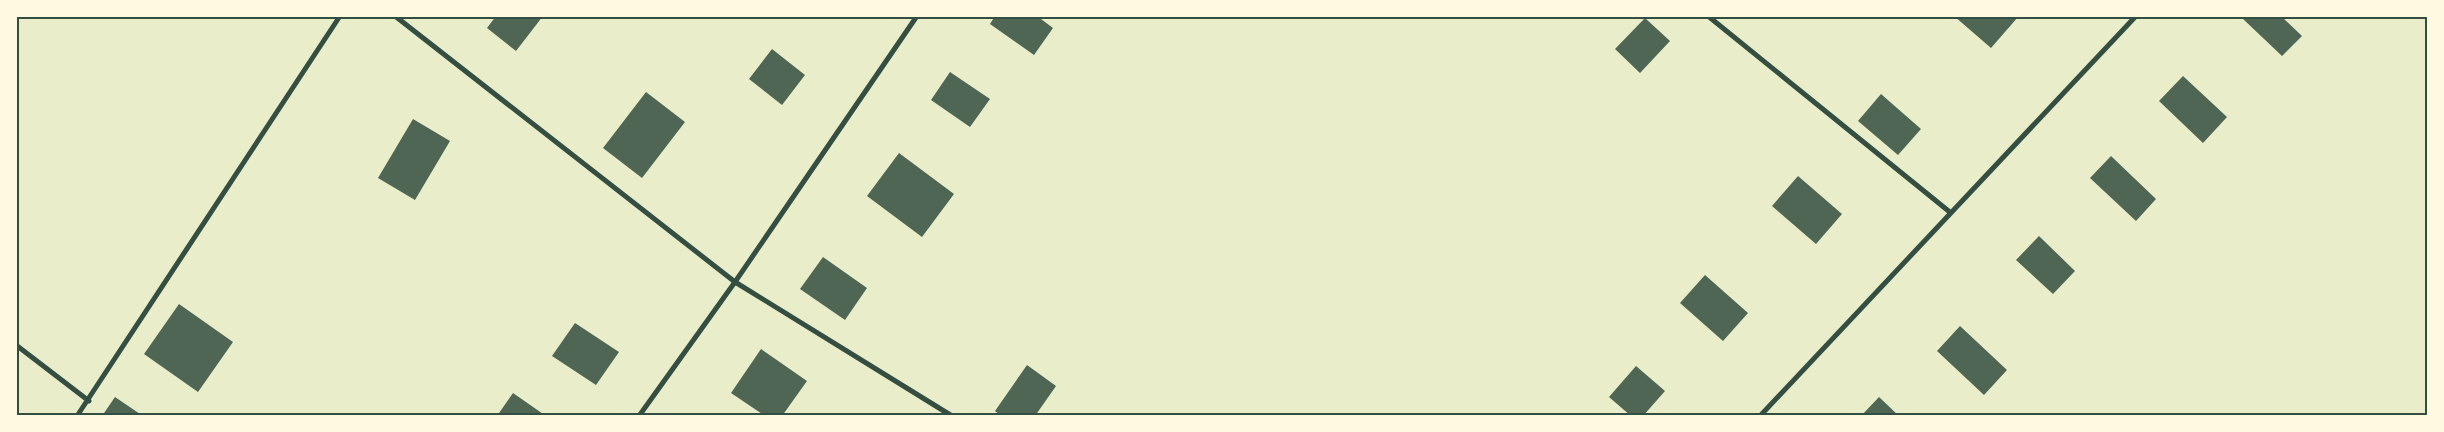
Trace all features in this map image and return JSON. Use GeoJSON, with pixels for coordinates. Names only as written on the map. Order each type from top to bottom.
{"type":"FeatureCollection","features":[{"type":"Feature","properties":{"kind":"street"},"geometry":{"type":"LineString","coordinates":[[77,416],[89,401],[340,16]]}},
{"type":"Feature","properties":{"kind":"street"},"geometry":{"type":"LineString","coordinates":[[394,16],[736,282],[952,416]]}},
{"type":"Feature","properties":{"kind":"street"},"geometry":{"type":"LineString","coordinates":[[639,416],[736,282],[916,16]]}},
{"type":"Feature","properties":{"kind":"street"},"geometry":{"type":"LineString","coordinates":[[1708,16],[1951,213]]}},
{"type":"Feature","properties":{"kind":"street"},"geometry":{"type":"LineString","coordinates":[[1760,416],[2136,16]]}},
{"type":"Feature","properties":{"kind":"street"},"geometry":{"type":"LineString","coordinates":[[16,346],[89,401]]}},
{"type":"Feature","properties":{"kind":"building"},"geometry":{"type":"Polygon","coordinates":[[[496,16],[543,16],[516,51],[487,28],[496,16]]]}},
{"type":"Feature","properties":{"kind":"building"},"geometry":{"type":"Polygon","coordinates":[[[995,16],[1037,16],[1053,28],[1034,55],[990,24],[995,16]]]}},
{"type":"Feature","properties":{"kind":"building"},"geometry":{"type":"Polygon","coordinates":[[[1954,16],[2016,16],[2018,17],[1991,48],[1954,16]]]}},
{"type":"Feature","properties":{"kind":"building"},"geometry":{"type":"Polygon","coordinates":[[[2243,16],[2281,16],[2302,36],[2282,56],[2242,18],[2243,16]]]}},
{"type":"Feature","properties":{"kind":"building"},"geometry":{"type":"Polygon","coordinates":[[[1645,18],[1670,41],[1640,73],[1615,49],[1645,18]]]}},
{"type":"Feature","properties":{"kind":"building"},"geometry":{"type":"Polygon","coordinates":[[[772,49],[805,75],[782,105],[749,79],[772,49]]]}},
{"type":"Feature","properties":{"kind":"building"},"geometry":{"type":"Polygon","coordinates":[[[950,72],[990,99],[970,127],[931,100],[950,72]]]}},
{"type":"Feature","properties":{"kind":"building"},"geometry":{"type":"Polygon","coordinates":[[[2183,76],[2227,117],[2203,143],[2159,101],[2183,76]]]}},
{"type":"Feature","properties":{"kind":"building"},"geometry":{"type":"Polygon","coordinates":[[[646,92],[685,122],[642,178],[603,148],[646,92]]]}},
{"type":"Feature","properties":{"kind":"building"},"geometry":{"type":"Polygon","coordinates":[[[1881,94],[1921,129],[1898,155],[1858,121],[1881,94]]]}},
{"type":"Feature","properties":{"kind":"building"},"geometry":{"type":"Polygon","coordinates":[[[413,119],[450,141],[415,200],[378,178],[413,119]]]}},
{"type":"Feature","properties":{"kind":"building"},"geometry":{"type":"Polygon","coordinates":[[[899,153],[954,194],[922,237],[867,196],[899,153]]]}},
{"type":"Feature","properties":{"kind":"building"},"geometry":{"type":"Polygon","coordinates":[[[2111,156],[2156,199],[2136,221],[2090,178],[2111,156]]]}},
{"type":"Feature","properties":{"kind":"building"},"geometry":{"type":"Polygon","coordinates":[[[1798,176],[1842,214],[1816,244],[1772,206],[1798,176]]]}},
{"type":"Feature","properties":{"kind":"building"},"geometry":{"type":"Polygon","coordinates":[[[2039,236],[2075,271],[2053,294],[2016,260],[2039,236]]]}},
{"type":"Feature","properties":{"kind":"building"},"geometry":{"type":"Polygon","coordinates":[[[823,257],[867,288],[845,320],[800,289],[823,257]]]}},
{"type":"Feature","properties":{"kind":"building"},"geometry":{"type":"Polygon","coordinates":[[[1705,275],[1748,313],[1723,341],[1680,303],[1705,275]]]}},
{"type":"Feature","properties":{"kind":"building"},"geometry":{"type":"Polygon","coordinates":[[[179,304],[233,342],[198,392],[144,354],[179,304]]]}},
{"type":"Feature","properties":{"kind":"building"},"geometry":{"type":"Polygon","coordinates":[[[575,323],[619,352],[596,385],[552,356],[575,323]]]}},
{"type":"Feature","properties":{"kind":"building"},"geometry":{"type":"Polygon","coordinates":[[[1960,326],[2007,370],[1984,395],[1937,351],[1960,326]]]}},
{"type":"Feature","properties":{"kind":"building"},"geometry":{"type":"Polygon","coordinates":[[[761,349],[807,381],[782,416],[765,416],[731,393],[761,349]]]}},
{"type":"Feature","properties":{"kind":"building"},"geometry":{"type":"Polygon","coordinates":[[[1027,365],[1056,386],[1035,416],[1001,416],[995,411],[1027,365]]]}},
{"type":"Feature","properties":{"kind":"building"},"geometry":{"type":"Polygon","coordinates":[[[1636,366],[1665,391],[1643,416],[1631,416],[1609,397],[1636,366]]]}},
{"type":"Feature","properties":{"kind":"building"},"geometry":{"type":"Polygon","coordinates":[[[513,393],[546,416],[497,416],[513,393]]]}},
{"type":"Feature","properties":{"kind":"building"},"geometry":{"type":"Polygon","coordinates":[[[115,397],[143,416],[102,416],[115,397]]]}},
{"type":"Feature","properties":{"kind":"building"},"geometry":{"type":"Polygon","coordinates":[[[1879,397],[1899,416],[1861,416],[1879,397]]]}}]}
